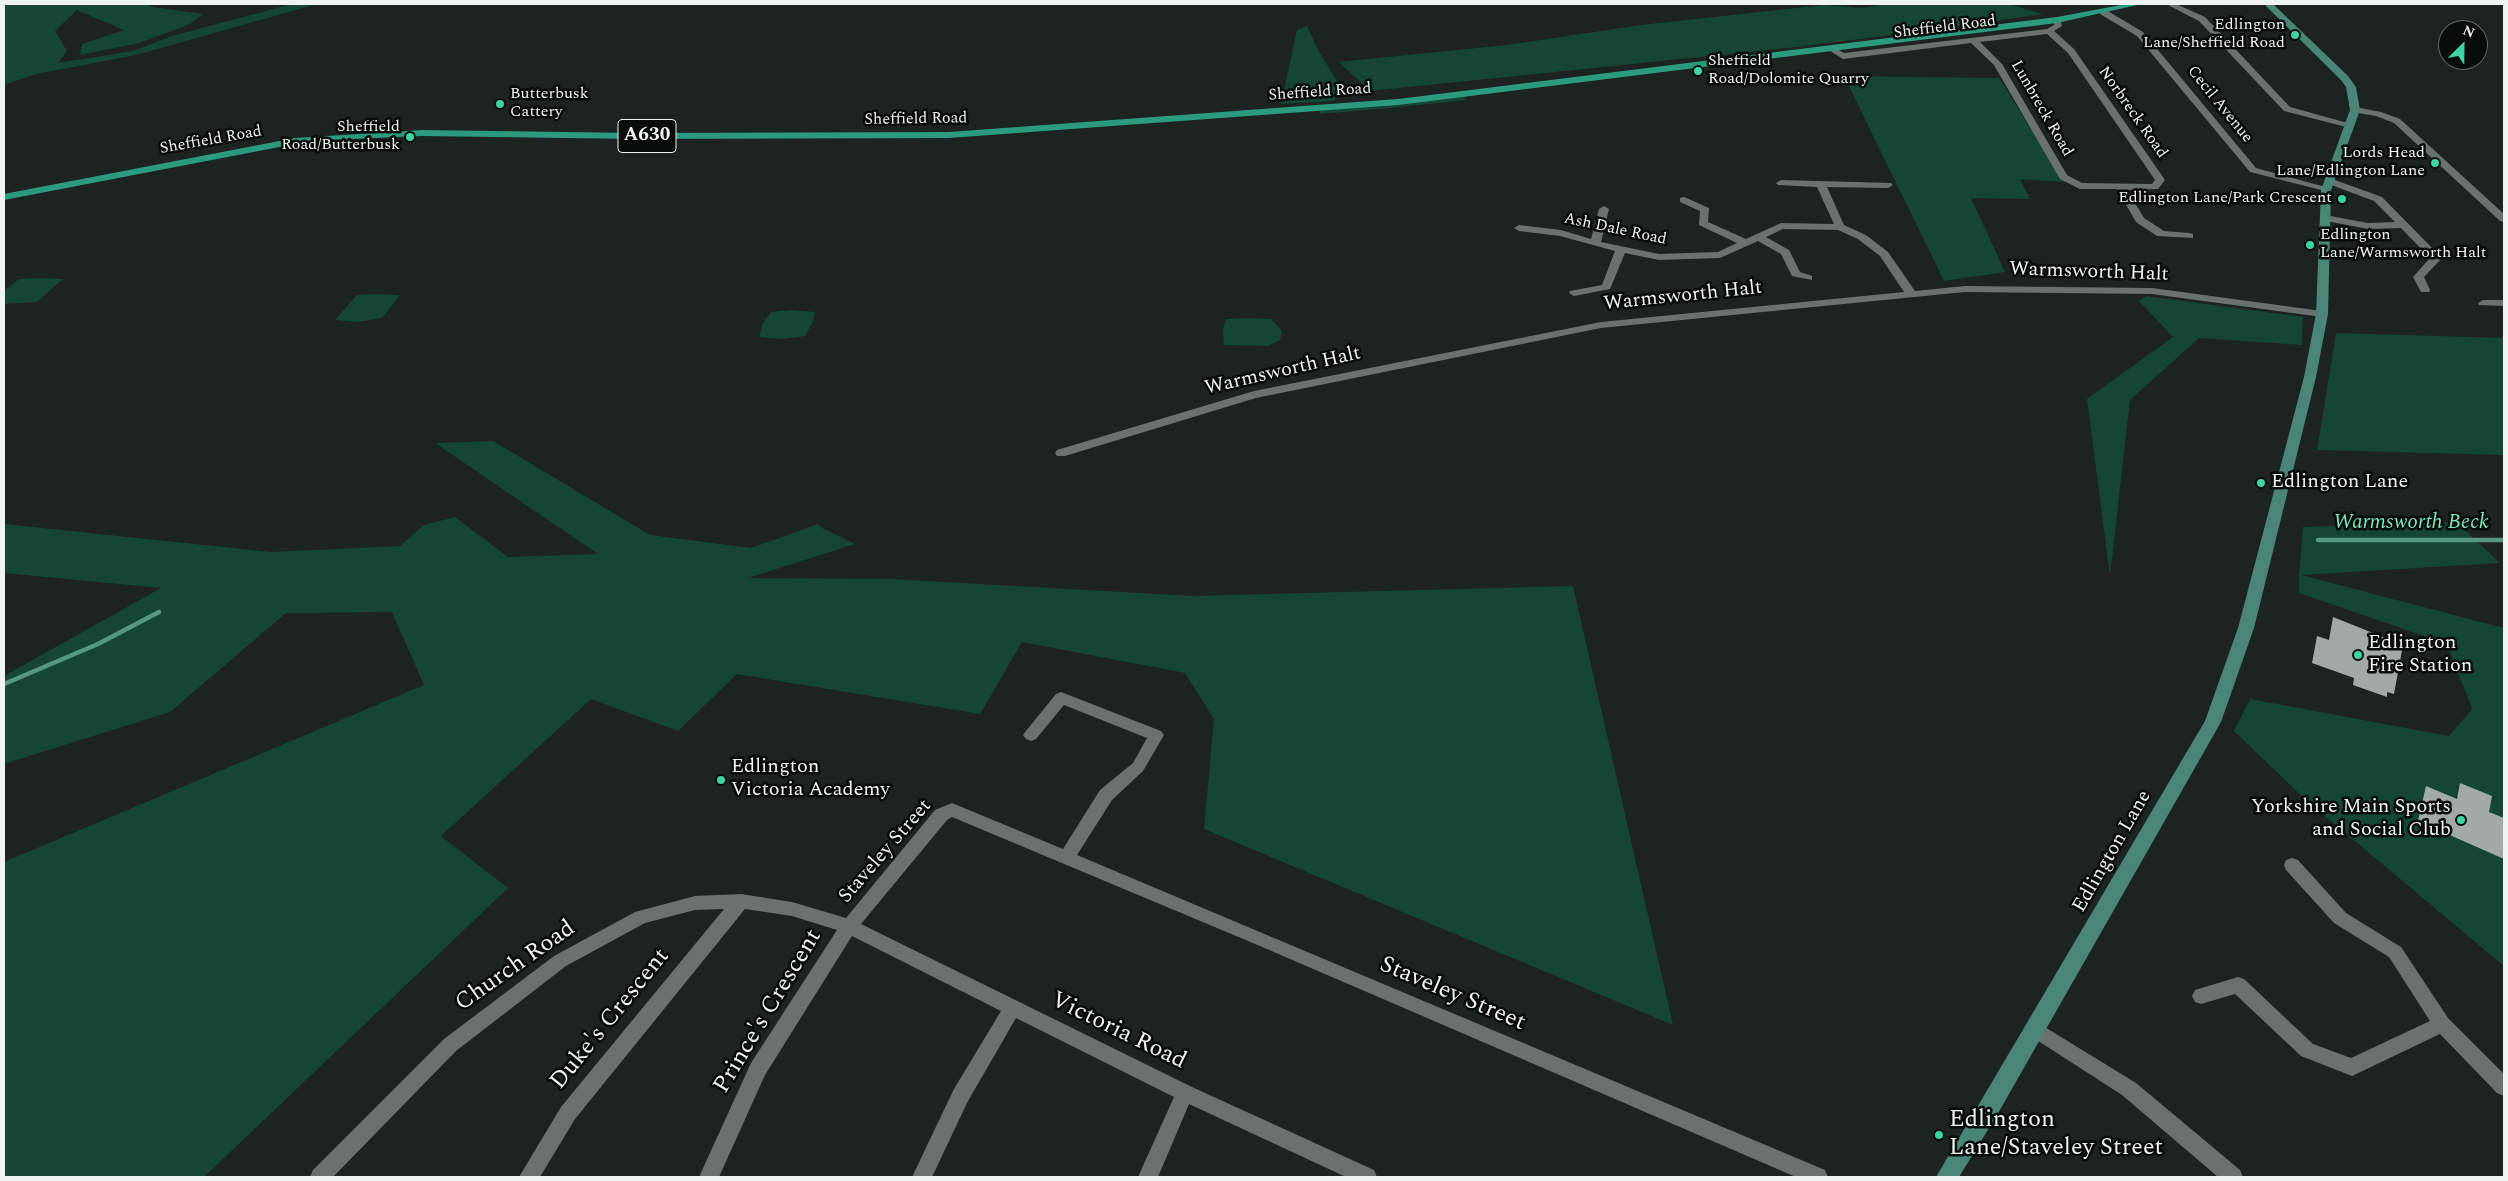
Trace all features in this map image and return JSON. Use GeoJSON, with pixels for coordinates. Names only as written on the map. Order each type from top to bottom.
{"type":"FeatureCollection","features":[{"type":"Feature","properties":{"kind":"main road","name":"Sheffield Road"},"geometry":{"type":"LineString","coordinates":[[4,198],[131,171],[266,146],[352,136],[422,133],[637,136],[948,135],[1398,102],[2057,20],[2138,4]]}},
{"type":"Feature","properties":{"kind":"main road"},"geometry":{"type":"LineString","coordinates":[[2268,4],[2345,78],[2350,87],[2355,110]]}},
{"type":"Feature","properties":{"kind":"main road","name":"Edlington Lane"},"geometry":{"type":"LineString","coordinates":[[1947,1177],[2213,722],[2224,694],[2246,628],[2310,377],[2322,314],[2328,185],[2355,110]]}},
{"type":"Feature","properties":{"kind":"street"},"geometry":{"type":"LineString","coordinates":[[2170,4],[2202,19],[2287,109],[2350,125]]}},
{"type":"Feature","properties":{"kind":"street","name":"Cecil Avenue"},"geometry":{"type":"LineString","coordinates":[[2103,12],[2140,34],[2252,170],[2328,185],[2378,199],[2436,258],[2418,276],[2425,290]]}},
{"type":"Feature","properties":{"kind":"street"},"geometry":{"type":"LineString","coordinates":[[2049,31],[2058,26],[2057,20]]}},
{"type":"Feature","properties":{"kind":"street","name":"Sheffield Road"},"geometry":{"type":"LineString","coordinates":[[1831,49],[1843,56],[2049,31]]}},
{"type":"Feature","properties":{"kind":"street","name":"Norbreck Road"},"geometry":{"type":"LineString","coordinates":[[2049,31],[2071,51],[2160,180],[2155,187],[2119,186]]}},
{"type":"Feature","properties":{"kind":"street","name":"Lunbreck Road"},"geometry":{"type":"LineString","coordinates":[[1972,39],[1998,64],[2063,176],[2080,186],[2119,186]]}},
{"type":"Feature","properties":{"kind":"street"},"geometry":{"type":"LineString","coordinates":[[2355,110],[2378,114],[2397,121],[2504,219]]}},
{"type":"Feature","properties":{"kind":"street"},"geometry":{"type":"LineString","coordinates":[[1781,183],[1888,185]]}},
{"type":"Feature","properties":{"kind":"street"},"geometry":{"type":"LineString","coordinates":[[1821,184],[1840,227]]}},
{"type":"Feature","properties":{"kind":"street"},"geometry":{"type":"LineString","coordinates":[[2119,186],[2140,220],[2161,234],[2189,236]]}},
{"type":"Feature","properties":{"kind":"street"},"geometry":{"type":"LineString","coordinates":[[1684,200],[1705,210],[1703,223],[1746,243]]}},
{"type":"Feature","properties":{"kind":"street"},"geometry":{"type":"LineString","coordinates":[[1595,244],[1604,209]]}},
{"type":"Feature","properties":{"kind":"street"},"geometry":{"type":"LineString","coordinates":[[2325,218],[2368,226],[2404,225]]}},
{"type":"Feature","properties":{"kind":"street","name":"Ash Dale Road"},"geometry":{"type":"LineString","coordinates":[[1518,228],[1561,233],[1595,244],[1659,257],[1720,255],[1781,226],[1840,227],[1862,237],[1884,254],[1910,292]]}},
{"type":"Feature","properties":{"kind":"street"},"geometry":{"type":"LineString","coordinates":[[1759,236],[1785,252],[1796,274]]}},
{"type":"Feature","properties":{"kind":"street"},"geometry":{"type":"LineString","coordinates":[[1574,293],[1606,287],[1620,249]]}},
{"type":"Feature","properties":{"kind":"street"},"geometry":{"type":"LineString","coordinates":[[1782,275],[1796,274],[1808,278]]}},
{"type":"Feature","properties":{"kind":"street","name":"Warmsworth Halt"},"geometry":{"type":"LineString","coordinates":[[1061,453],[1254,395],[1601,324],[1910,292],[1965,289],[2043,288],[2152,291],[2322,314]]}},
{"type":"Feature","properties":{"kind":"street"},"geometry":{"type":"LineString","coordinates":[[2483,303],[2504,303]]}},
{"type":"Feature","properties":{"kind":"street"},"geometry":{"type":"LineString","coordinates":[[1031,735],[1061,698],[1156,735],[1134,771],[1106,795],[1067,857]]}},
{"type":"Feature","properties":{"kind":"street","name":"Staveley Street"},"geometry":{"type":"LineString","coordinates":[[849,926],[932,826],[947,811],[952,810],[1067,857],[1818,1177]]}},
{"type":"Feature","properties":{"kind":"street"},"geometry":{"type":"LineString","coordinates":[[2292,865],[2340,918],[2395,952],[2442,1024],[2504,1087]]}},
{"type":"Feature","properties":{"kind":"street","name":"Church Road"},"geometry":{"type":"LineString","coordinates":[[320,1177],[450,1045],[560,961],[640,917],[695,903],[741,901],[792,909],[849,926]]}},
{"type":"Feature","properties":{"kind":"street","name":"Duke's Crescent"},"geometry":{"type":"LineString","coordinates":[[529,1177],[568,1113],[741,901]]}},
{"type":"Feature","properties":{"kind":"street","name":"Victoria Road"},"geometry":{"type":"LineString","coordinates":[[849,926],[1012,1009],[1185,1093],[1368,1177]]}},
{"type":"Feature","properties":{"kind":"street","name":"Prince's Crescent"},"geometry":{"type":"LineString","coordinates":[[708,1177],[758,1069],[849,926]]}},
{"type":"Feature","properties":{"kind":"street"},"geometry":{"type":"LineString","coordinates":[[2201,996],[2238,985],[2307,1050],[2352,1067],[2442,1024]]}},
{"type":"Feature","properties":{"kind":"street"},"geometry":{"type":"LineString","coordinates":[[922,1177],[961,1095],[1012,1009]]}},
{"type":"Feature","properties":{"kind":"street"},"geometry":{"type":"LineString","coordinates":[[2035,1029],[2130,1089],[2233,1177]]}},
{"type":"Feature","properties":{"kind":"street"},"geometry":{"type":"LineString","coordinates":[[1148,1177],[1185,1093]]}},
{"type":"Feature","properties":{"kind":"green space"},"geometry":{"type":"Polygon","coordinates":[[[4,4],[146,4],[153,7],[203,14],[190,24],[139,43],[80,55],[82,44],[124,30],[77,10],[55,31],[67,51],[58,63],[133,51],[172,36],[292,4],[317,4],[136,55],[36,74],[4,85],[4,4]]]}},
{"type":"Feature","properties":{"kind":"green space"},"geometry":{"type":"Polygon","coordinates":[[[1889,4],[2009,4],[2043,14],[1980,23],[1962,22],[1961,26],[1797,47],[1370,91],[1339,62],[1507,45],[1641,25],[1824,5],[1860,8],[1889,4]]]}},
{"type":"Feature","properties":{"kind":"green space"},"geometry":{"type":"Polygon","coordinates":[[[1307,26],[1318,50],[1343,91],[1333,101],[1281,104],[1297,30],[1307,26]]]}},
{"type":"Feature","properties":{"kind":"green space"},"geometry":{"type":"Polygon","coordinates":[[[1844,76],[1999,78],[2064,182],[2020,179],[2030,199],[1971,198],[2005,272],[1944,281],[1844,76]]]}},
{"type":"Feature","properties":{"kind":"green space"},"geometry":{"type":"Polygon","coordinates":[[[1465,96],[1467,100],[1380,109],[1320,114],[1319,110],[1465,96]]]}},
{"type":"Feature","properties":{"kind":"green space"},"geometry":{"type":"Polygon","coordinates":[[[19,279],[63,279],[37,302],[4,304],[5,290],[19,279]]]}},
{"type":"Feature","properties":{"kind":"green space"},"geometry":{"type":"Polygon","coordinates":[[[357,295],[400,295],[382,318],[358,322],[335,320],[357,295]]]}},
{"type":"Feature","properties":{"kind":"green space"},"geometry":{"type":"Polygon","coordinates":[[[2146,296],[2303,317],[2302,345],[2199,338],[2130,400],[2110,576],[2087,399],[2173,337],[2139,301],[2146,296]]]}},
{"type":"Feature","properties":{"kind":"green space"},"geometry":{"type":"Polygon","coordinates":[[[791,310],[815,312],[813,322],[805,336],[783,339],[759,337],[763,323],[771,312],[791,310]]]}},
{"type":"Feature","properties":{"kind":"green space"},"geometry":{"type":"Polygon","coordinates":[[[1226,319],[1271,319],[1282,331],[1280,340],[1268,346],[1224,345],[1223,330],[1226,319]]]}},
{"type":"Feature","properties":{"kind":"green space"},"geometry":{"type":"Polygon","coordinates":[[[2336,333],[2504,338],[2504,455],[2317,450],[2336,333]]]}},
{"type":"Feature","properties":{"kind":"green space"},"geometry":{"type":"Polygon","coordinates":[[[493,441],[650,535],[751,548],[818,524],[822,528],[855,544],[748,578],[891,579],[1193,596],[1573,586],[1673,1025],[1204,829],[1214,719],[1185,673],[1022,642],[980,714],[737,674],[678,731],[591,699],[441,836],[508,888],[204,1177],[4,1177],[4,862],[424,685],[392,612],[286,613],[170,712],[4,764],[4,676],[161,588],[4,573],[4,524],[271,552],[400,546],[424,525],[455,517],[508,557],[598,554],[435,443],[493,441]]]}},
{"type":"Feature","properties":{"kind":"green space"},"geometry":{"type":"Polygon","coordinates":[[[2456,522],[2500,563],[2301,575],[2504,628],[2504,966],[2306,800],[2234,731],[2250,699],[2449,736],[2472,709],[2447,644],[2299,593],[2299,575],[2303,527],[2456,522]]]}},
{"type":"Feature","properties":{"kind":"building","name":"Edlington Fire Station"},"geometry":{"type":"Polygon","coordinates":[[[2333,617],[2403,645],[2394,694],[2387,692],[2387,697],[2353,685],[2354,678],[2312,663],[2317,636],[2329,640],[2333,617]]]}},
{"type":"Feature","properties":{"kind":"building","name":"Yorkshire Main Sports and Social Club"},"geometry":{"type":"Polygon","coordinates":[[[2460,783],[2492,796],[2489,812],[2504,818],[2504,859],[2418,821],[2426,786],[2457,799],[2460,783]]]}},
{"type":"Feature","properties":{"kind":"waterway","name":"Warmsworth Beck"},"geometry":{"type":"LineString","coordinates":[[2318,540],[2504,540]]}},
{"type":"Feature","properties":{"kind":"waterway"},"geometry":{"type":"LineString","coordinates":[[4,684],[98,644],[159,612]]}},
{"type":"Feature","properties":{"kind":"place","name":"Edlington Lane/Sheffield Road"},"geometry":{"type":"Point","coordinates":[2295,35]}},
{"type":"Feature","properties":{"kind":"place","name":"Sheffield Road/Dolomite Quarry"},"geometry":{"type":"Point","coordinates":[1698,71]}},
{"type":"Feature","properties":{"kind":"place","name":"Butterbusk Cattery"},"geometry":{"type":"Point","coordinates":[500,104]}},
{"type":"Feature","properties":{"kind":"place","name":"Sheffield Road/Butterbusk"},"geometry":{"type":"Point","coordinates":[410,137]}},
{"type":"Feature","properties":{"kind":"place","name":"Lords Head Lane/Edlington Lane"},"geometry":{"type":"Point","coordinates":[2435,163]}},
{"type":"Feature","properties":{"kind":"place","name":"Edlington Lane/Park Crescent"},"geometry":{"type":"Point","coordinates":[2342,199]}},
{"type":"Feature","properties":{"kind":"place","name":"Edlington Lane/Warmsworth Halt"},"geometry":{"type":"Point","coordinates":[2310,245]}},
{"type":"Feature","properties":{"kind":"place","name":"Edlington Lane"},"geometry":{"type":"Point","coordinates":[2261,483]}},
{"type":"Feature","properties":{"kind":"place","name":"Edlington Fire Station"},"geometry":{"type":"Point","coordinates":[2358,655]}},
{"type":"Feature","properties":{"kind":"place","name":"Edlington Victoria Academy"},"geometry":{"type":"Point","coordinates":[721,780]}},
{"type":"Feature","properties":{"kind":"place","name":"Yorkshire Main Sports and Social Club"},"geometry":{"type":"Point","coordinates":[2461,820]}},
{"type":"Feature","properties":{"kind":"place","name":"Edlington Lane/Staveley Street"},"geometry":{"type":"Point","coordinates":[1939,1135]}}]}
